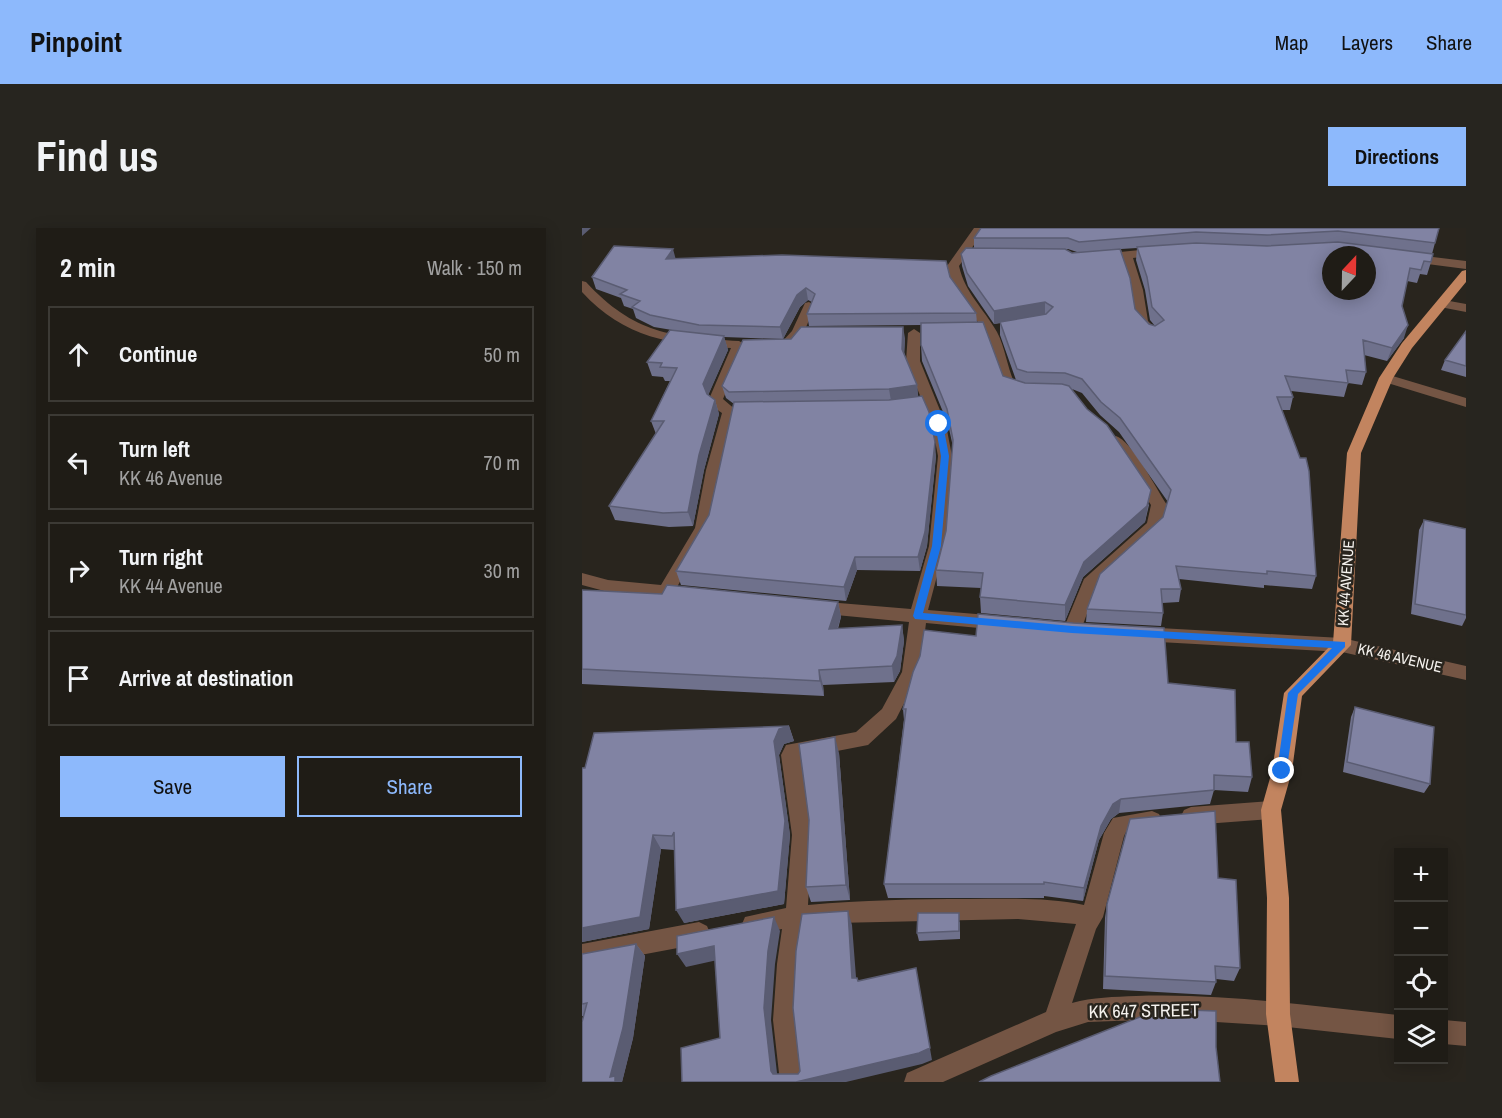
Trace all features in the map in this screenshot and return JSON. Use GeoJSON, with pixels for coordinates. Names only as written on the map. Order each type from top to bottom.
{"type":"FeatureCollection","features":[{"type":"Feature","properties":{"kind":"main road","name":"KK 44 AVENUE"},"geometry":{"type":"LineString","coordinates":[[1287,1082],[1278,1014],[1278,898],[1271,810],[1282,771],[1293,693],[1342,645],[1354,453],[1386,378],[1407,346],[1436,310],[1444,304],[1466,274]]}},
{"type":"Feature","properties":{"kind":"street"},"geometry":{"type":"LineString","coordinates":[[980,228],[966,254],[953,266],[954,282],[980,315],[994,340],[1004,377],[1010,387],[1034,393]]}},
{"type":"Feature","properties":{"kind":"street"},"geometry":{"type":"LineString","coordinates":[[1088,259],[1175,251]]}},
{"type":"Feature","properties":{"kind":"street"},"geometry":{"type":"LineString","coordinates":[[1126,255],[1137,290],[1142,322],[1154,333]]}},
{"type":"Feature","properties":{"kind":"street"},"geometry":{"type":"LineString","coordinates":[[1398,256],[1466,265]]}},
{"type":"Feature","properties":{"kind":"street"},"geometry":{"type":"LineString","coordinates":[[582,285],[597,304],[638,330],[681,342],[744,345],[716,399],[718,404],[736,410],[714,470],[703,528],[666,592]]}},
{"type":"Feature","properties":{"kind":"street"},"geometry":{"type":"LineString","coordinates":[[1444,304],[1466,308]]}},
{"type":"Feature","properties":{"kind":"street"},"geometry":{"type":"LineString","coordinates":[[768,345],[788,345],[803,332],[809,306]]}},
{"type":"Feature","properties":{"kind":"street"},"geometry":{"type":"LineString","coordinates":[[792,1082],[785,1020],[788,964],[799,895],[802,835],[791,755],[793,751],[861,738],[889,714],[911,672],[918,616],[937,546],[945,456],[939,424],[914,361],[915,333]]}},
{"type":"Feature","properties":{"kind":"street"},"geometry":{"type":"LineString","coordinates":[[1386,378],[1466,403]]}},
{"type":"Feature","properties":{"kind":"street"},"geometry":{"type":"LineString","coordinates":[[910,405],[930,402]]}},
{"type":"Feature","properties":{"kind":"street"},"geometry":{"type":"LineString","coordinates":[[1096,631],[1066,629],[1089,583],[1154,525],[1160,505],[1135,466],[1106,431]]}},
{"type":"Feature","properties":{"kind":"street"},"geometry":{"type":"LineString","coordinates":[[582,579],[608,586],[699,596]]}},
{"type":"Feature","properties":{"kind":"street"},"geometry":{"type":"LineString","coordinates":[[802,606],[1013,624]]}},
{"type":"Feature","properties":{"kind":"street","name":"KK 46 AVENUE"},"geometry":{"type":"LineString","coordinates":[[1119,632],[1342,645],[1466,673]]}},
{"type":"Feature","properties":{"kind":"street"},"geometry":{"type":"LineString","coordinates":[[1055,1020],[1087,924],[1092,917],[1114,833],[1120,824],[1271,810]]}},
{"type":"Feature","properties":{"kind":"street"},"geometry":{"type":"LineString","coordinates":[[582,955],[794,915],[912,909],[1051,909],[1092,917]]}},
{"type":"Feature","properties":{"kind":"street","name":"KK 647 STREET"},"geometry":{"type":"LineString","coordinates":[[916,1082],[1055,1020],[1088,1010],[1167,1007],[1278,1014],[1394,1027]]}},
{"type":"Feature","properties":{"kind":"street"},"geometry":{"type":"LineString","coordinates":[[1448,1032],[1466,1034]]}},
{"type":"Feature","properties":{"kind":"building"},"geometry":{"type":"Polygon","coordinates":[[[981,228],[1439,228],[1435,243],[1338,231],[1267,235],[1196,232],[1079,242],[1068,238],[974,238],[981,228]]]}},
{"type":"Feature","properties":{"kind":"building"},"geometry":{"type":"Polygon","coordinates":[[[1338,242],[1370,246],[1322,246],[1322,300],[1376,300],[1376,247],[1433,254],[1431,262],[1424,261],[1421,270],[1410,268],[1402,306],[1408,325],[1392,348],[1363,340],[1366,372],[1346,370],[1348,383],[1285,376],[1293,397],[1277,397],[1300,458],[1306,458],[1309,471],[1316,576],[1176,566],[1181,589],[1161,589],[1163,613],[1087,609],[1100,574],[1163,517],[1171,490],[1120,418],[1101,402],[1082,379],[1065,373],[1027,372],[1017,369],[1000,322],[1046,314],[1053,307],[1045,302],[994,311],[967,273],[961,254],[966,248],[1065,249],[1072,253],[1120,249],[1130,278],[1135,309],[1149,324],[1155,326],[1164,320],[1152,307],[1147,277],[1137,247],[1196,243],[1267,246],[1338,242]]]}},
{"type":"Feature","properties":{"kind":"building"},"geometry":{"type":"Polygon","coordinates":[[[614,246],[673,249],[666,259],[782,255],[946,261],[950,277],[976,313],[807,314],[815,294],[806,288],[797,295],[780,327],[699,325],[650,315],[632,307],[640,301],[620,294],[627,290],[592,277],[614,246]]]}},
{"type":"Feature","properties":{"kind":"building"},"geometry":{"type":"Polygon","coordinates":[[[983,322],[1003,376],[1025,383],[1069,386],[1087,409],[1107,425],[1151,490],[1147,506],[1084,562],[1065,605],[980,597],[983,573],[936,570],[946,531],[953,440],[947,409],[921,345],[921,323],[983,322]]]}},
{"type":"Feature","properties":{"kind":"building"},"geometry":{"type":"Polygon","coordinates":[[[801,327],[903,327],[902,349],[917,385],[889,389],[729,392],[722,386],[743,340],[791,339],[801,327]]]}},
{"type":"Feature","properties":{"kind":"building"},"geometry":{"type":"Polygon","coordinates":[[[670,330],[724,336],[703,384],[707,394],[715,400],[699,455],[688,512],[663,513],[609,506],[664,421],[651,421],[677,368],[660,367],[662,363],[647,362],[670,330]]]}},
{"type":"Feature","properties":{"kind":"building"},"geometry":{"type":"Polygon","coordinates":[[[1466,331],[1466,366],[1445,360],[1466,331]]]}},
{"type":"Feature","properties":{"kind":"building"},"geometry":{"type":"Polygon","coordinates":[[[922,396],[929,412],[935,442],[925,532],[918,557],[855,557],[844,587],[676,571],[709,515],[734,402],[889,400],[922,396]]]}},
{"type":"Feature","properties":{"kind":"building"},"geometry":{"type":"Polygon","coordinates":[[[1424,520],[1466,529],[1466,615],[1415,604],[1424,520]]]}},
{"type":"Feature","properties":{"kind":"building"},"geometry":{"type":"Polygon","coordinates":[[[667,585],[838,602],[829,629],[902,625],[897,656],[892,666],[819,670],[820,681],[582,669],[582,590],[662,594],[667,585]]]}},
{"type":"Feature","properties":{"kind":"building"},"geometry":{"type":"Polygon","coordinates":[[[978,614],[1073,623],[1164,628],[1168,683],[1235,690],[1236,742],[1249,742],[1252,777],[1214,775],[1214,790],[1121,799],[1113,804],[1101,826],[1084,888],[1044,882],[1044,884],[884,884],[906,709],[903,709],[920,656],[924,630],[976,636],[978,614]]]}},
{"type":"Feature","properties":{"kind":"building"},"geometry":{"type":"Polygon","coordinates":[[[1355,707],[1434,727],[1430,784],[1347,762],[1355,707]]]}},
{"type":"Feature","properties":{"kind":"building"},"geometry":{"type":"Polygon","coordinates":[[[789,726],[779,729],[774,741],[785,821],[778,891],[676,910],[674,832],[672,836],[653,835],[640,917],[582,928],[582,768],[585,768],[594,733],[789,726]]]}},
{"type":"Feature","properties":{"kind":"building"},"geometry":{"type":"Polygon","coordinates":[[[835,737],[846,885],[806,887],[809,820],[799,744],[835,737]]]}},
{"type":"Feature","properties":{"kind":"building"},"geometry":{"type":"Polygon","coordinates":[[[1215,811],[1218,878],[1236,880],[1240,968],[1215,966],[1216,982],[1105,976],[1107,904],[1130,819],[1215,811]]]}},
{"type":"Feature","properties":{"kind":"building"},"geometry":{"type":"Polygon","coordinates":[[[848,911],[852,978],[857,978],[858,981],[916,968],[930,1048],[919,1053],[796,1082],[682,1082],[681,1048],[720,1038],[714,946],[677,954],[677,936],[774,917],[768,951],[764,1008],[771,1071],[773,1074],[798,1074],[800,1071],[793,1008],[796,951],[802,914],[848,911]]]}},
{"type":"Feature","properties":{"kind":"building"},"geometry":{"type":"Polygon","coordinates":[[[918,913],[959,913],[959,931],[917,933],[918,913]]]}},
{"type":"Feature","properties":{"kind":"building"},"geometry":{"type":"Polygon","coordinates":[[[636,944],[623,1028],[610,1077],[615,1076],[615,1082],[582,1082],[582,1022],[587,1003],[582,1004],[582,954],[636,944]]]}},
{"type":"Feature","properties":{"kind":"building"},"geometry":{"type":"Polygon","coordinates":[[[1160,1009],[1216,1011],[1216,1047],[1220,1082],[979,1082],[991,1076],[1160,1009]]]}},
{"type":"Feature","properties":{"kind":"route"},"geometry":{"type":"LineString","coordinates":[[939,424],[945,456],[937,546],[918,616],[1072,630],[1342,645],[1293,693],[1282,771]]}}]}
